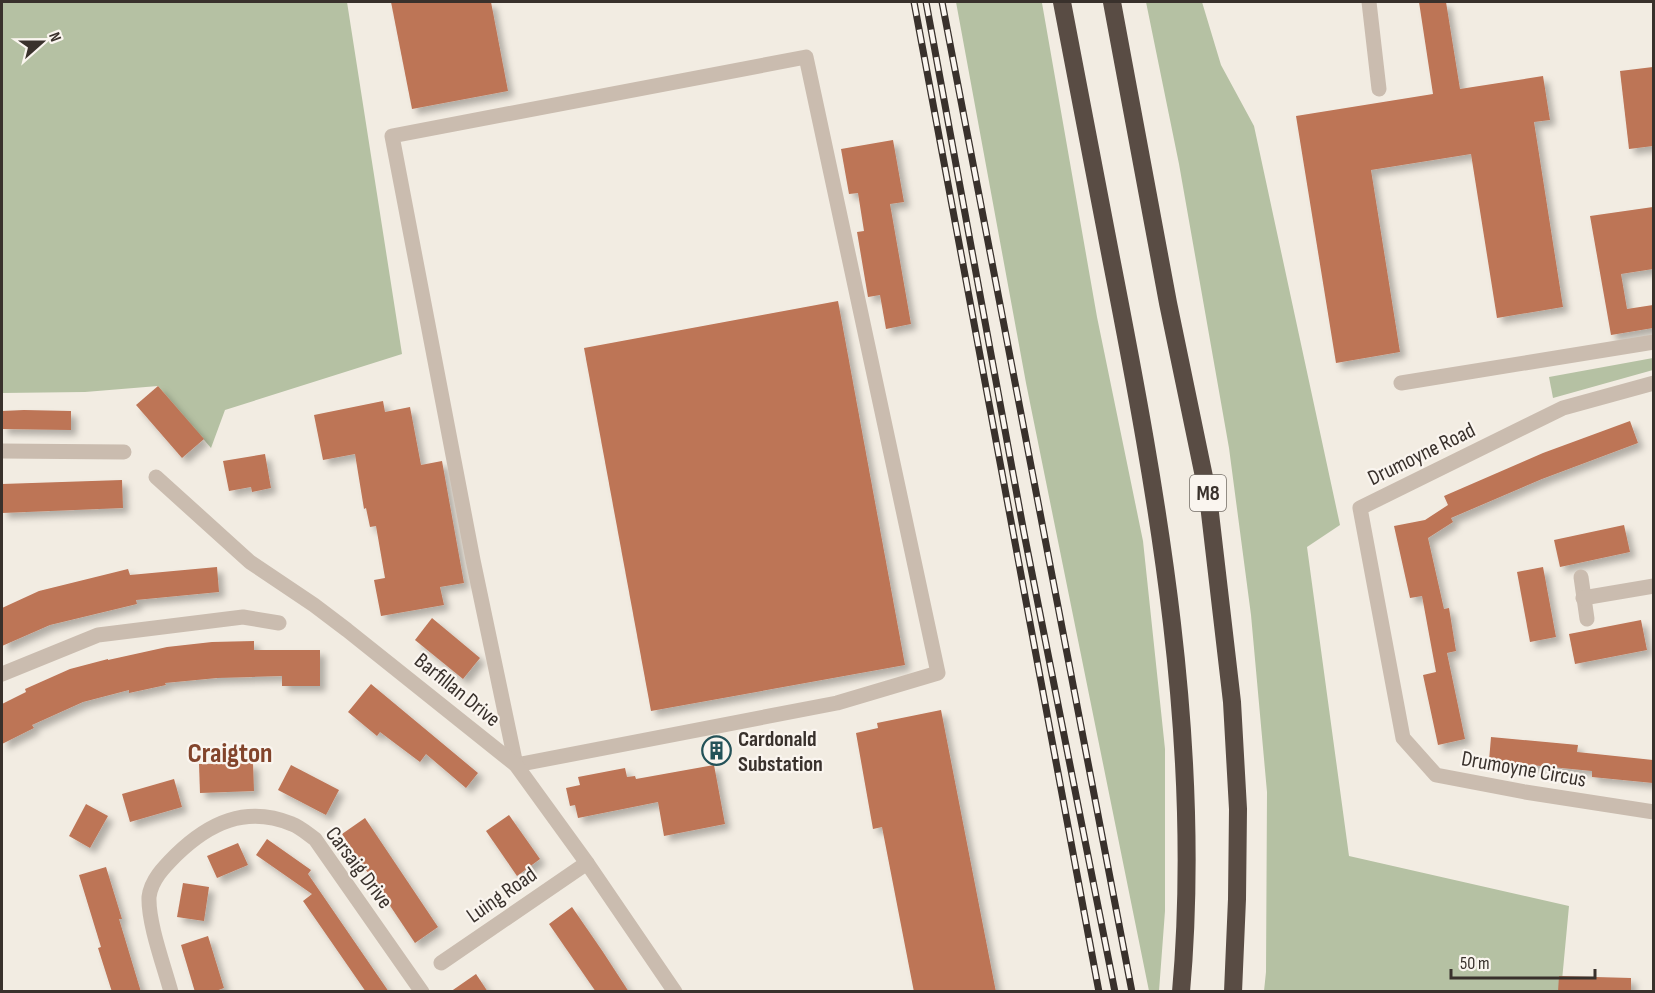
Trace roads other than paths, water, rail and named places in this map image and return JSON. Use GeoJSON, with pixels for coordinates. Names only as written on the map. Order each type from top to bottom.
{"type":"FeatureCollection","features":[{"type":"Feature","properties":{"kind":"highway","name":"M8"},"geometry":{"type":"LineString","coordinates":[[1062,2],[1139,405],[1171,608],[1185,783],[1187,875],[1185,954],[1181,992]]}},
{"type":"Feature","properties":{"kind":"highway","name":"M8"},"geometry":{"type":"LineString","coordinates":[[1112,2],[1168,303],[1208,496],[1232,702],[1238,809],[1233,992]]}},
{"type":"Feature","properties":{"kind":"street"},"geometry":{"type":"LineString","coordinates":[[1369,2],[1379,89]]}},
{"type":"Feature","properties":{"kind":"street"},"geometry":{"type":"LineString","coordinates":[[806,57],[938,673],[837,703],[516,765],[473,560],[392,136],[806,57]]}},
{"type":"Feature","properties":{"kind":"street"},"geometry":{"type":"LineString","coordinates":[[1401,382],[1653,342]]}},
{"type":"Feature","properties":{"kind":"street","name":"Drumoyne Road"},"geometry":{"type":"LineString","coordinates":[[1403,738],[1360,508],[1563,408],[1653,383]]}},
{"type":"Feature","properties":{"kind":"street"},"geometry":{"type":"LineString","coordinates":[[2,451],[124,452]]}},
{"type":"Feature","properties":{"kind":"street","name":"Barfillan Drive"},"geometry":{"type":"LineString","coordinates":[[156,477],[250,562],[347,630],[516,765],[675,992]]}},
{"type":"Feature","properties":{"kind":"street"},"geometry":{"type":"LineString","coordinates":[[1581,577],[1587,619]]}},
{"type":"Feature","properties":{"kind":"street"},"geometry":{"type":"LineString","coordinates":[[1583,597],[1653,586]]}},
{"type":"Feature","properties":{"kind":"street"},"geometry":{"type":"LineString","coordinates":[[2,674],[98,635],[243,617],[279,623]]}},
{"type":"Feature","properties":{"kind":"street","name":"Drumoyne Circus"},"geometry":{"type":"LineString","coordinates":[[1403,738],[1436,775],[1653,812]]}},
{"type":"Feature","properties":{"kind":"street","name":"Carsaig Drive"},"geometry":{"type":"LineString","coordinates":[[171,992],[152,922],[149,898],[153,885],[163,867],[194,839],[232,819],[250,816],[268,817],[294,824],[315,839],[422,992]]}},
{"type":"Feature","properties":{"kind":"street","name":"Luing Road"},"geometry":{"type":"LineString","coordinates":[[441,963],[586,863]]}},
{"type":"Feature","properties":{"kind":"railway"},"geometry":{"type":"LineString","coordinates":[[914,2],[1099,992]]}},
{"type":"Feature","properties":{"kind":"railway"},"geometry":{"type":"LineString","coordinates":[[926,2],[1024,533],[1115,992]]}},
{"type":"Feature","properties":{"kind":"railway"},"geometry":{"type":"LineString","coordinates":[[942,2],[1132,992]]}},
{"type":"Feature","properties":{"kind":"place","name":"Cardonald Substation"},"geometry":{"type":"Point","coordinates":[717,751]}},
{"type":"Feature","properties":{"kind":"district","name":"Craigton"},"geometry":{"type":"Point","coordinates":[230,752]}}]}
